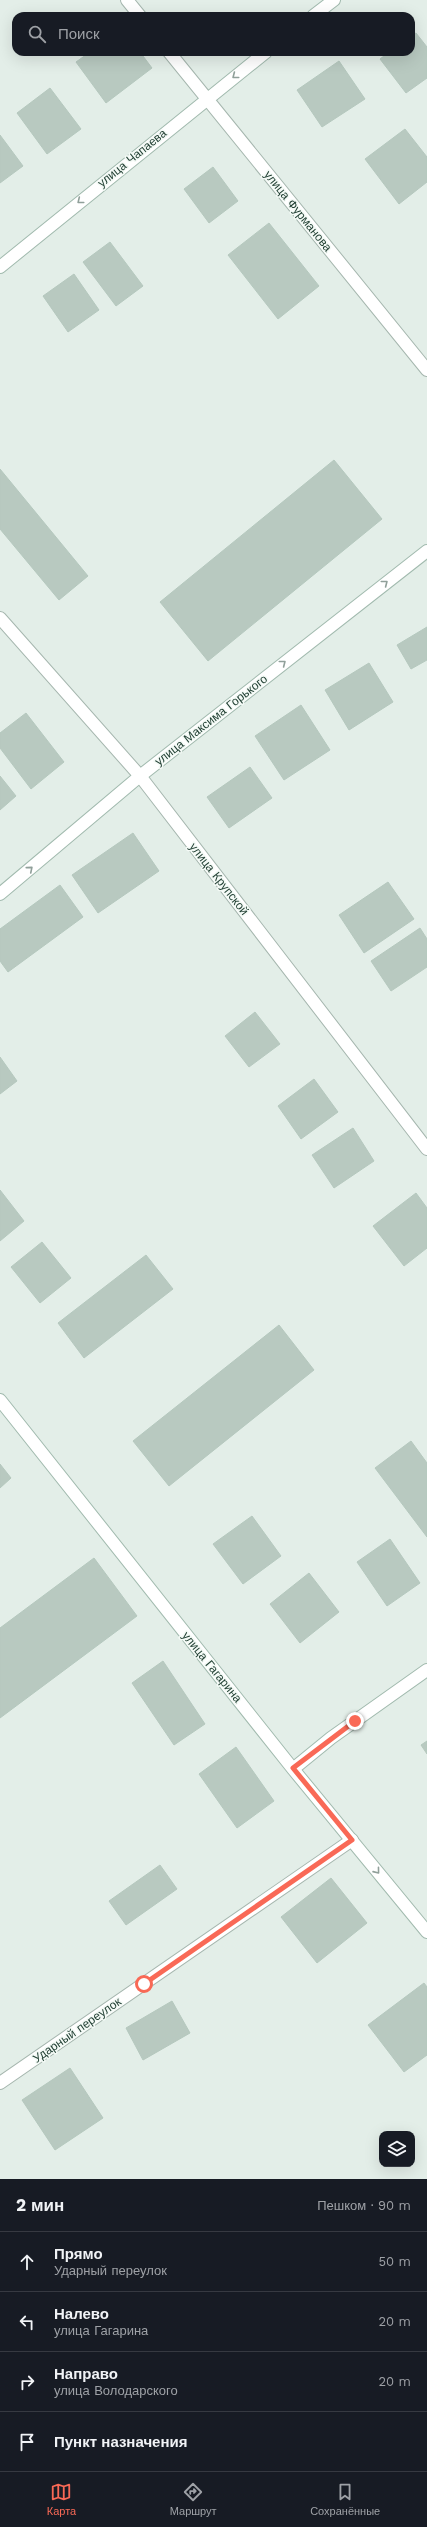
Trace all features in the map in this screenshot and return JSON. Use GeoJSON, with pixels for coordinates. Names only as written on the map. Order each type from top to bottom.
{"type":"FeatureCollection","features":[{"type":"Feature","properties":{"kind":"street"},"geometry":{"type":"LineString","coordinates":[[126,0],[136,12]]}},
{"type":"Feature","properties":{"kind":"street"},"geometry":{"type":"LineString","coordinates":[[318,12],[334,0]]}},
{"type":"Feature","properties":{"kind":"street","name":"улица Фурманова"},"geometry":{"type":"LineString","coordinates":[[172,56],[427,370]]}},
{"type":"Feature","properties":{"kind":"street","name":"улица Чапаева"},"geometry":{"type":"LineString","coordinates":[[0,267],[207,98],[261,56]]}},
{"type":"Feature","properties":{"kind":"street","name":"улица Максима Горького"},"geometry":{"type":"LineString","coordinates":[[0,894],[140,776],[427,551]]}},
{"type":"Feature","properties":{"kind":"street","name":"улица Крупской"},"geometry":{"type":"LineString","coordinates":[[0,618],[140,776],[427,1149]]}},
{"type":"Feature","properties":{"kind":"street","name":"улица Гагарина"},"geometry":{"type":"LineString","coordinates":[[0,1400],[293,1768],[427,1932]]}},
{"type":"Feature","properties":{"kind":"street"},"geometry":{"type":"LineString","coordinates":[[293,1768],[330,1738],[427,1670]]}},
{"type":"Feature","properties":{"kind":"street","name":"Ударный переулок"},"geometry":{"type":"LineString","coordinates":[[0,2083],[352,1840]]}},
{"type":"Feature","properties":{"kind":"building"},"geometry":{"type":"Polygon","coordinates":[[[415,34],[427,47],[427,78],[406,93],[380,59],[384,56],[415,56],[415,34]]]}},
{"type":"Feature","properties":{"kind":"building"},"geometry":{"type":"Polygon","coordinates":[[[84,56],[143,56],[152,68],[106,103],[76,62],[84,56]]]}},
{"type":"Feature","properties":{"kind":"building"},"geometry":{"type":"Polygon","coordinates":[[[339,61],[365,99],[322,127],[297,90],[339,61]]]}},
{"type":"Feature","properties":{"kind":"building"},"geometry":{"type":"Polygon","coordinates":[[[50,88],[81,129],[47,154],[17,113],[50,88]]]}},
{"type":"Feature","properties":{"kind":"building"},"geometry":{"type":"Polygon","coordinates":[[[405,129],[427,157],[427,182],[399,204],[365,159],[405,129]]]}},
{"type":"Feature","properties":{"kind":"building"},"geometry":{"type":"Polygon","coordinates":[[[0,135],[23,166],[0,183],[0,135]]]}},
{"type":"Feature","properties":{"kind":"building"},"geometry":{"type":"Polygon","coordinates":[[[213,167],[238,201],[209,223],[184,189],[213,167]]]}},
{"type":"Feature","properties":{"kind":"building"},"geometry":{"type":"Polygon","coordinates":[[[269,223],[319,286],[278,319],[228,255],[269,223]]]}},
{"type":"Feature","properties":{"kind":"building"},"geometry":{"type":"Polygon","coordinates":[[[110,242],[143,286],[116,306],[83,262],[110,242]]]}},
{"type":"Feature","properties":{"kind":"building"},"geometry":{"type":"Polygon","coordinates":[[[74,274],[99,310],[68,332],[43,296],[74,274]]]}},
{"type":"Feature","properties":{"kind":"building"},"geometry":{"type":"Polygon","coordinates":[[[334,460],[382,519],[208,661],[160,602],[334,460]]]}},
{"type":"Feature","properties":{"kind":"building"},"geometry":{"type":"Polygon","coordinates":[[[0,469],[88,576],[59,600],[0,529],[0,469]]]}},
{"type":"Feature","properties":{"kind":"building"},"geometry":{"type":"Polygon","coordinates":[[[427,627],[427,660],[411,669],[397,645],[427,627]]]}},
{"type":"Feature","properties":{"kind":"building"},"geometry":{"type":"Polygon","coordinates":[[[369,663],[393,702],[349,730],[325,690],[369,663]]]}},
{"type":"Feature","properties":{"kind":"building"},"geometry":{"type":"Polygon","coordinates":[[[301,705],[330,750],[284,780],[255,736],[301,705]]]}},
{"type":"Feature","properties":{"kind":"building"},"geometry":{"type":"Polygon","coordinates":[[[26,713],[64,762],[31,789],[0,748],[0,733],[26,713]]]}},
{"type":"Feature","properties":{"kind":"building"},"geometry":{"type":"Polygon","coordinates":[[[250,767],[272,798],[229,828],[207,797],[250,767]]]}},
{"type":"Feature","properties":{"kind":"building"},"geometry":{"type":"Polygon","coordinates":[[[0,776],[16,796],[0,810],[0,776]]]}},
{"type":"Feature","properties":{"kind":"building"},"geometry":{"type":"Polygon","coordinates":[[[133,833],[159,871],[98,913],[72,875],[133,833]]]}},
{"type":"Feature","properties":{"kind":"building"},"geometry":{"type":"Polygon","coordinates":[[[388,882],[414,919],[364,953],[339,915],[388,882]]]}},
{"type":"Feature","properties":{"kind":"building"},"geometry":{"type":"Polygon","coordinates":[[[60,885],[83,917],[8,972],[0,961],[0,929],[60,885]]]}},
{"type":"Feature","properties":{"kind":"building"},"geometry":{"type":"Polygon","coordinates":[[[420,928],[427,939],[427,967],[391,991],[371,961],[420,928]]]}},
{"type":"Feature","properties":{"kind":"building"},"geometry":{"type":"Polygon","coordinates":[[[255,1012],[280,1044],[249,1067],[225,1036],[255,1012]]]}},
{"type":"Feature","properties":{"kind":"building"},"geometry":{"type":"Polygon","coordinates":[[[0,1057],[17,1081],[0,1094],[0,1057]]]}},
{"type":"Feature","properties":{"kind":"building"},"geometry":{"type":"Polygon","coordinates":[[[314,1079],[338,1112],[301,1139],[278,1106],[314,1079]]]}},
{"type":"Feature","properties":{"kind":"building"},"geometry":{"type":"Polygon","coordinates":[[[353,1128],[374,1161],[334,1188],[312,1155],[353,1128]]]}},
{"type":"Feature","properties":{"kind":"building"},"geometry":{"type":"Polygon","coordinates":[[[0,1190],[24,1221],[0,1241],[0,1190]]]}},
{"type":"Feature","properties":{"kind":"building"},"geometry":{"type":"Polygon","coordinates":[[[416,1193],[427,1208],[427,1248],[404,1266],[373,1226],[416,1193]]]}},
{"type":"Feature","properties":{"kind":"building"},"geometry":{"type":"Polygon","coordinates":[[[42,1242],[71,1278],[40,1303],[11,1267],[42,1242]]]}},
{"type":"Feature","properties":{"kind":"building"},"geometry":{"type":"Polygon","coordinates":[[[146,1255],[173,1289],[84,1358],[58,1323],[146,1255]]]}},
{"type":"Feature","properties":{"kind":"building"},"geometry":{"type":"Polygon","coordinates":[[[279,1325],[314,1370],[169,1486],[133,1441],[279,1325]]]}},
{"type":"Feature","properties":{"kind":"building"},"geometry":{"type":"Polygon","coordinates":[[[411,1441],[427,1463],[427,1537],[375,1468],[411,1441]]]}},
{"type":"Feature","properties":{"kind":"building"},"geometry":{"type":"Polygon","coordinates":[[[0,1464],[11,1478],[0,1488],[0,1464]]]}},
{"type":"Feature","properties":{"kind":"building"},"geometry":{"type":"Polygon","coordinates":[[[252,1516],[281,1556],[243,1584],[213,1544],[252,1516]]]}},
{"type":"Feature","properties":{"kind":"building"},"geometry":{"type":"Polygon","coordinates":[[[390,1539],[420,1583],[387,1606],[357,1562],[390,1539]]]}},
{"type":"Feature","properties":{"kind":"building"},"geometry":{"type":"Polygon","coordinates":[[[94,1558],[137,1616],[0,1718],[0,1628],[94,1558]]]}},
{"type":"Feature","properties":{"kind":"building"},"geometry":{"type":"Polygon","coordinates":[[[309,1573],[339,1612],[300,1643],[270,1604],[309,1573]]]}},
{"type":"Feature","properties":{"kind":"building"},"geometry":{"type":"Polygon","coordinates":[[[163,1661],[205,1724],[174,1745],[132,1683],[163,1661]]]}},
{"type":"Feature","properties":{"kind":"building"},"geometry":{"type":"Polygon","coordinates":[[[427,1741],[427,1754],[421,1745],[427,1741]]]}},
{"type":"Feature","properties":{"kind":"building"},"geometry":{"type":"Polygon","coordinates":[[[236,1747],[274,1801],[237,1828],[199,1774],[236,1747]]]}},
{"type":"Feature","properties":{"kind":"building"},"geometry":{"type":"Polygon","coordinates":[[[160,1865],[177,1889],[126,1925],[109,1901],[160,1865]]]}},
{"type":"Feature","properties":{"kind":"building"},"geometry":{"type":"Polygon","coordinates":[[[331,1878],[367,1923],[317,1963],[281,1917],[331,1878]]]}},
{"type":"Feature","properties":{"kind":"building"},"geometry":{"type":"Polygon","coordinates":[[[424,1983],[427,1987],[427,2055],[404,2072],[368,2025],[424,1983]]]}},
{"type":"Feature","properties":{"kind":"building"},"geometry":{"type":"Polygon","coordinates":[[[172,2001],[190,2033],[143,2060],[126,2028],[172,2001]]]}},
{"type":"Feature","properties":{"kind":"building"},"geometry":{"type":"Polygon","coordinates":[[[70,2068],[103,2118],[55,2150],[22,2100],[70,2068]]]}},
{"type":"Feature","properties":{"kind":"route"},"geometry":{"type":"LineString","coordinates":[[144,1984],[352,1840],[293,1768],[330,1738],[355,1721]]}}]}
